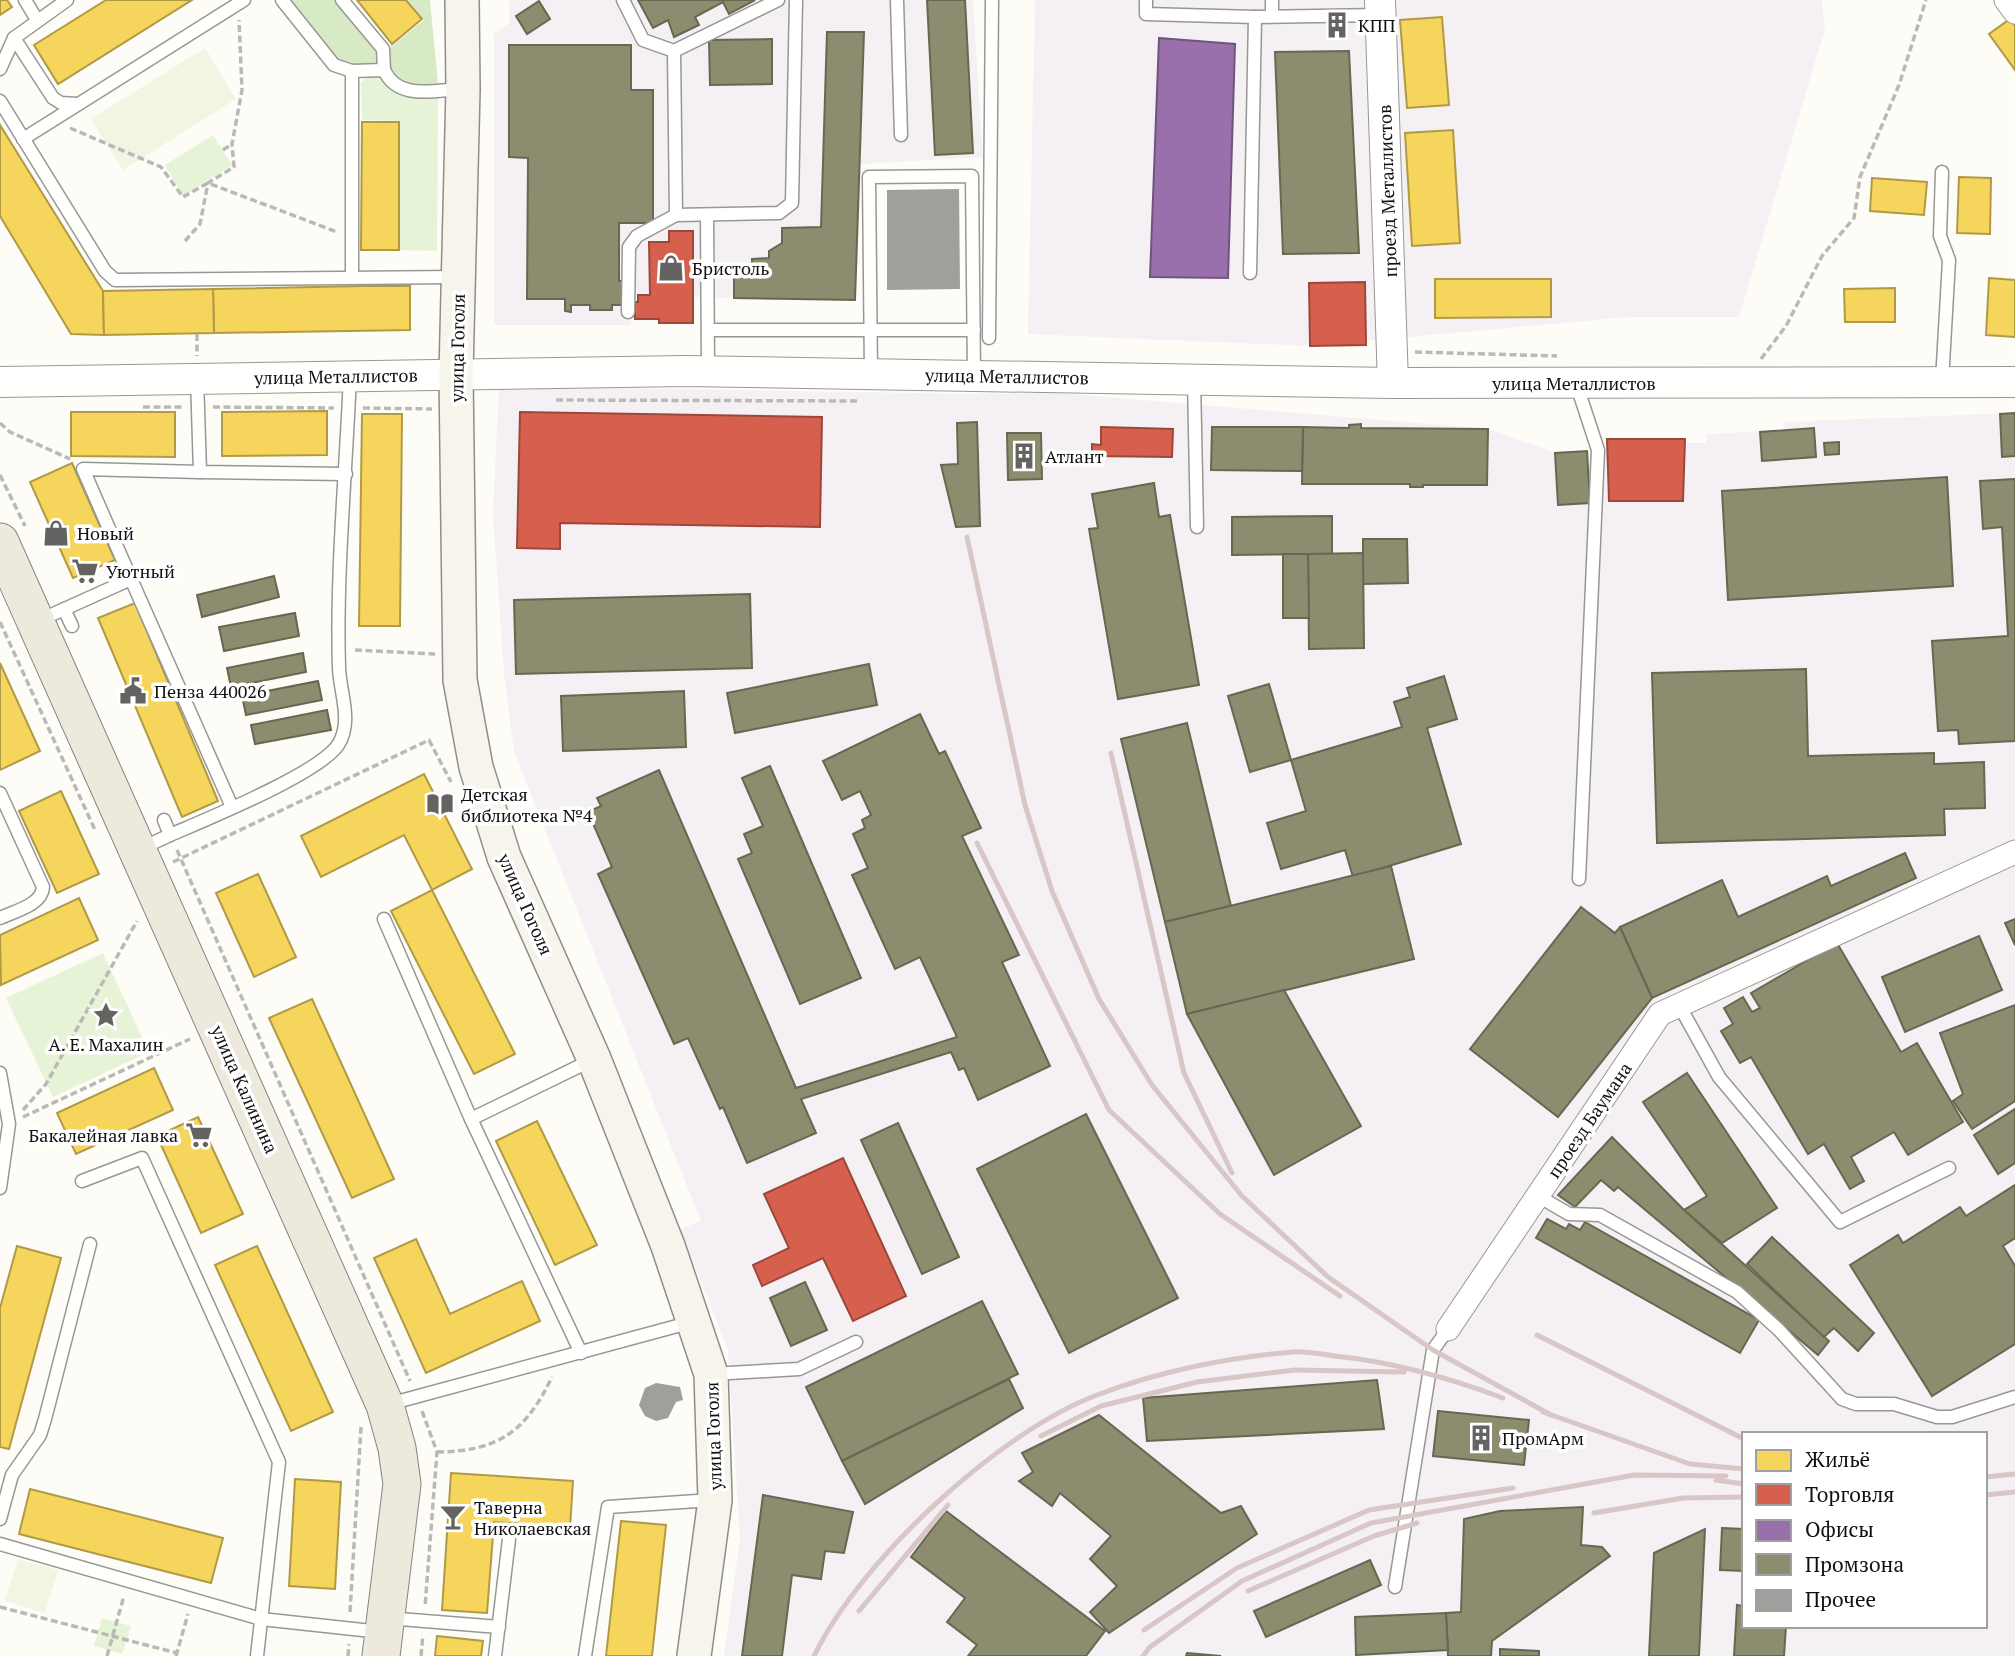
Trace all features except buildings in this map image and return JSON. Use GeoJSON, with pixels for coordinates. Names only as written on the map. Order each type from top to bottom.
{"type":"FeatureCollection","features":[{"type":"Feature","properties":{"kind":"main road","name":"улица Гоголя"},"geometry":{"type":"LineString","coordinates":[[462,0],[463,89],[456,374],[460,681],[475,767],[504,857],[594,1059],[695,1321],[711,1374],[715,1500],[694,1656]]}},
{"type":"Feature","properties":{"kind":"main road","name":"улица Калинина"},"geometry":{"type":"LineString","coordinates":[[0,542],[50,615],[152,852],[373,1414],[397,1448],[401,1484],[375,1634]]}},
{"type":"Feature","properties":{"kind":"street"},"geometry":{"type":"LineString","coordinates":[[2006,0],[2015,12]]}},
{"type":"Feature","properties":{"kind":"street","name":"проезд Металлистов"},"geometry":{"type":"LineString","coordinates":[[1380,7],[1393,383]]}},
{"type":"Feature","properties":{"kind":"street","name":"улица Металлистов"},"geometry":{"type":"LineString","coordinates":[[0,382],[708,371],[1393,383],[2015,382]]}},
{"type":"Feature","properties":{"kind":"street","name":"проезд Баумана"},"geometry":{"type":"LineString","coordinates":[[1448,1329],[1660,1014],[2015,852]]}},
{"type":"Feature","properties":{"kind":"lane"},"geometry":{"type":"LineString","coordinates":[[25,0],[37,20]]}},
{"type":"Feature","properties":{"kind":"lane"},"geometry":{"type":"LineString","coordinates":[[0,69],[14,38],[67,0]]}},
{"type":"Feature","properties":{"kind":"lane"},"geometry":{"type":"LineString","coordinates":[[282,0],[330,61],[338,67],[352,71],[384,70]]}},
{"type":"Feature","properties":{"kind":"lane"},"geometry":{"type":"LineString","coordinates":[[342,0],[383,49],[384,70],[392,84],[401,90],[463,89]]}},
{"type":"Feature","properties":{"kind":"lane"},"geometry":{"type":"LineString","coordinates":[[623,0],[643,40],[674,51],[778,0]]}},
{"type":"Feature","properties":{"kind":"lane"},"geometry":{"type":"LineString","coordinates":[[628,312],[630,243],[676,215],[779,213],[792,202],[796,0]]}},
{"type":"Feature","properties":{"kind":"lane"},"geometry":{"type":"LineString","coordinates":[[897,0],[901,135]]}},
{"type":"Feature","properties":{"kind":"lane"},"geometry":{"type":"LineString","coordinates":[[989,338],[992,0]]}},
{"type":"Feature","properties":{"kind":"lane"},"geometry":{"type":"LineString","coordinates":[[1146,0],[1146,14],[1255,17],[1380,7]]}},
{"type":"Feature","properties":{"kind":"lane"},"geometry":{"type":"LineString","coordinates":[[1272,0],[1272,15]]}},
{"type":"Feature","properties":{"kind":"lane"},"geometry":{"type":"LineString","coordinates":[[23,139],[241,2]]}},
{"type":"Feature","properties":{"kind":"lane"},"geometry":{"type":"LineString","coordinates":[[1250,273],[1255,17]]}},
{"type":"Feature","properties":{"kind":"lane"},"geometry":{"type":"LineString","coordinates":[[14,38],[53,98],[61,103],[79,104]]}},
{"type":"Feature","properties":{"kind":"lane"},"geometry":{"type":"LineString","coordinates":[[674,51],[676,215]]}},
{"type":"Feature","properties":{"kind":"lane"},"geometry":{"type":"LineString","coordinates":[[352,71],[352,277]]}},
{"type":"Feature","properties":{"kind":"lane"},"geometry":{"type":"LineString","coordinates":[[0,101],[105,271],[115,279],[458,277]]}},
{"type":"Feature","properties":{"kind":"lane"},"geometry":{"type":"LineString","coordinates":[[1942,172],[1940,236],[1949,260],[1942,382]]}},
{"type":"Feature","properties":{"kind":"lane"},"geometry":{"type":"LineString","coordinates":[[871,374],[869,177],[972,176],[974,376]]}},
{"type":"Feature","properties":{"kind":"lane"},"geometry":{"type":"LineString","coordinates":[[707,215],[708,371]]}},
{"type":"Feature","properties":{"kind":"lane"},"geometry":{"type":"LineString","coordinates":[[708,330],[974,330]]}},
{"type":"Feature","properties":{"kind":"lane"},"geometry":{"type":"LineString","coordinates":[[152,852],[232,807],[314,767],[336,747],[346,724],[339,650],[350,376]]}},
{"type":"Feature","properties":{"kind":"lane"},"geometry":{"type":"LineString","coordinates":[[197,378],[200,472]]}},
{"type":"Feature","properties":{"kind":"lane"},"geometry":{"type":"LineString","coordinates":[[1194,379],[1197,527]]}},
{"type":"Feature","properties":{"kind":"lane"},"geometry":{"type":"LineString","coordinates":[[1576,383],[1598,450],[1579,879]]}},
{"type":"Feature","properties":{"kind":"lane"},"geometry":{"type":"LineString","coordinates":[[232,807],[83,469],[346,474]]}},
{"type":"Feature","properties":{"kind":"lane"},"geometry":{"type":"LineString","coordinates":[[50,615],[131,579]]}},
{"type":"Feature","properties":{"kind":"lane"},"geometry":{"type":"LineString","coordinates":[[50,615],[72,626]]}},
{"type":"Feature","properties":{"kind":"lane"},"geometry":{"type":"LineString","coordinates":[[0,793],[43,887],[43,893],[35,902],[0,918]]}},
{"type":"Feature","properties":{"kind":"lane"},"geometry":{"type":"LineString","coordinates":[[152,852],[164,820]]}},
{"type":"Feature","properties":{"kind":"lane"},"geometry":{"type":"LineString","coordinates":[[384,919],[471,1119],[581,1353]]}},
{"type":"Feature","properties":{"kind":"lane"},"geometry":{"type":"LineString","coordinates":[[1679,1005],[1719,1077],[1840,1222],[1950,1168]]}},
{"type":"Feature","properties":{"kind":"lane"},"geometry":{"type":"LineString","coordinates":[[471,1119],[594,1059]]}},
{"type":"Feature","properties":{"kind":"lane"},"geometry":{"type":"LineString","coordinates":[[0,1073],[9,1124],[0,1188]]}},
{"type":"Feature","properties":{"kind":"lane"},"geometry":{"type":"LineString","coordinates":[[82,1181],[142,1158],[279,1462],[257,1656]]}},
{"type":"Feature","properties":{"kind":"lane"},"geometry":{"type":"LineString","coordinates":[[1538,1196],[1569,1214],[1600,1215],[1737,1292],[1779,1329],[1842,1399],[1856,1404],[1894,1404],[1921,1414],[1944,1417],[2015,1397]]}},
{"type":"Feature","properties":{"kind":"lane"},"geometry":{"type":"LineString","coordinates":[[0,1519],[6,1473],[36,1442],[46,1419],[90,1244]]}},
{"type":"Feature","properties":{"kind":"lane"},"geometry":{"type":"LineString","coordinates":[[373,1414],[695,1321]]}},
{"type":"Feature","properties":{"kind":"lane","name":"проезд Баумана"},"geometry":{"type":"LineString","coordinates":[[1395,1587],[1433,1350],[1448,1329]]}},
{"type":"Feature","properties":{"kind":"lane"},"geometry":{"type":"LineString","coordinates":[[711,1374],[799,1369],[856,1342]]}},
{"type":"Feature","properties":{"kind":"lane"},"geometry":{"type":"LineString","coordinates":[[585,1656],[608,1507],[715,1500]]}},
{"type":"Feature","properties":{"kind":"lane"},"geometry":{"type":"LineString","coordinates":[[495,1656],[509,1539]]}},
{"type":"Feature","properties":{"kind":"lane"},"geometry":{"type":"LineString","coordinates":[[0,1544],[261,1619],[375,1634],[499,1627]]}},
{"type":"Feature","properties":{"kind":"path"},"geometry":{"type":"LineString","coordinates":[[1760,360],[1786,326],[1822,256],[1854,219],[1860,177],[1899,85],[1926,0]]}},
{"type":"Feature","properties":{"kind":"path"},"geometry":{"type":"LineString","coordinates":[[53,121],[159,165],[183,197],[233,168],[232,144],[242,90],[241,2]]}},
{"type":"Feature","properties":{"kind":"path"},"geometry":{"type":"LineString","coordinates":[[223,150],[232,144]]}},
{"type":"Feature","properties":{"kind":"path"},"geometry":{"type":"LineString","coordinates":[[208,183],[352,238]]}},
{"type":"Feature","properties":{"kind":"path"},"geometry":{"type":"LineString","coordinates":[[185,241],[200,224],[208,183]]}},
{"type":"Feature","properties":{"kind":"path"},"geometry":{"type":"LineString","coordinates":[[0,424],[10,432],[66,456],[83,469]]}},
{"type":"Feature","properties":{"kind":"path"},"geometry":{"type":"LineString","coordinates":[[0,622],[97,834]]}},
{"type":"Feature","properties":{"kind":"path"},"geometry":{"type":"LineString","coordinates":[[339,650],[442,654]]}},
{"type":"Feature","properties":{"kind":"path"},"geometry":{"type":"LineString","coordinates":[[152,852],[429,740]]}},
{"type":"Feature","properties":{"kind":"path"},"geometry":{"type":"LineString","coordinates":[[9,1124],[46,1084],[136,921],[142,933]]}},
{"type":"Feature","properties":{"kind":"path"},"geometry":{"type":"LineString","coordinates":[[185,1027],[196,1051]]}},
{"type":"Feature","properties":{"kind":"path"},"geometry":{"type":"LineString","coordinates":[[9,1124],[191,1039]]}},
{"type":"Feature","properties":{"kind":"path"},"geometry":{"type":"LineString","coordinates":[[437,1452],[471,1451],[491,1446],[512,1434],[539,1400],[559,1359]]}},
{"type":"Feature","properties":{"kind":"path"},"geometry":{"type":"LineString","coordinates":[[348,1656],[375,1634],[373,1414]]}},
{"type":"Feature","properties":{"kind":"path"},"geometry":{"type":"LineString","coordinates":[[107,1656],[129,1581]]}},
{"type":"Feature","properties":{"kind":"path"},"geometry":{"type":"LineString","coordinates":[[0,1607],[177,1654],[192,1599]]}},
{"type":"Feature","properties":{"kind":"shaded area"},"geometry":{"type":"Polygon","coordinates":[[[509,0],[973,0],[983,157],[860,164],[855,300],[693,297],[693,323],[659,323],[658,319],[631,319],[631,325],[494,325],[494,34],[510,23],[509,0]]]}},
{"type":"Feature","properties":{"kind":"shaded area"},"geometry":{"type":"Polygon","coordinates":[[[1035,0],[1822,0],[1825,29],[1739,317],[1628,317],[1310,346],[1028,334],[1035,0]]]}},
{"type":"Feature","properties":{"kind":"shaded area"},"geometry":{"type":"Polygon","coordinates":[[[499,386],[1058,393],[1488,429],[1556,453],[1607,449],[1607,439],[1685,439],[1685,443],[1706,443],[1706,434],[1784,430],[1783,422],[2015,413],[2015,1656],[724,1656],[740,1538],[728,1350],[680,1229],[701,1221],[514,752],[504,673],[493,515],[499,386]]]}},
{"type":"Feature","properties":{"kind":"green space"},"geometry":{"type":"Polygon","coordinates":[[[285,0],[337,0],[379,51],[380,68],[339,65],[285,0]]]}},
{"type":"Feature","properties":{"kind":"green space"},"geometry":{"type":"Polygon","coordinates":[[[408,0],[430,0],[438,84],[405,84],[389,69],[388,49],[424,20],[408,0]]]}},
{"type":"Feature","properties":{"kind":"green space"},"geometry":{"type":"Polygon","coordinates":[[[205,48],[236,99],[123,170],[91,119],[205,48]]]}},
{"type":"Feature","properties":{"kind":"green space"},"geometry":{"type":"Polygon","coordinates":[[[368,76],[382,76],[386,84],[399,93],[438,94],[437,251],[400,250],[400,121],[362,120],[361,83],[368,76]]]}},
{"type":"Feature","properties":{"kind":"green space"},"geometry":{"type":"Polygon","coordinates":[[[213,135],[232,165],[183,196],[165,165],[213,135]]]}},
{"type":"Feature","properties":{"kind":"green space"},"geometry":{"type":"Polygon","coordinates":[[[103,953],[149,1052],[53,1097],[6,998],[103,953]]]}},
{"type":"Feature","properties":{"kind":"green space"},"geometry":{"type":"Polygon","coordinates":[[[18,1559],[58,1570],[45,1613],[5,1601],[18,1559]]]}},
{"type":"Feature","properties":{"kind":"green space"},"geometry":{"type":"Polygon","coordinates":[[[102,1618],[131,1626],[122,1654],[94,1646],[102,1618]]]}},
{"type":"Feature","properties":{"kind":"railway"},"geometry":{"type":"LineString","coordinates":[[967,537],[1025,805],[1052,891],[1099,999],[1152,1085],[1242,1196],[1328,1277],[1433,1350],[1551,1415]]}},
{"type":"Feature","properties":{"kind":"railway"},"geometry":{"type":"LineString","coordinates":[[1111,753],[1184,1073],[1232,1173]]}},
{"type":"Feature","properties":{"kind":"railway"},"geometry":{"type":"LineString","coordinates":[[977,843],[1109,1110],[1220,1214],[1340,1296]]}},
{"type":"Feature","properties":{"kind":"railway"},"geometry":{"type":"LineString","coordinates":[[1537,1335],[1742,1438]]}},
{"type":"Feature","properties":{"kind":"railway"},"geometry":{"type":"LineString","coordinates":[[814,1656],[835,1619],[864,1580],[935,1504],[1017,1438],[1058,1413],[1097,1395],[1144,1379],[1193,1367],[1268,1354],[1298,1352],[1399,1366],[1503,1398]]}},
{"type":"Feature","properties":{"kind":"railway"},"geometry":{"type":"LineString","coordinates":[[1041,1436],[1101,1406],[1197,1382],[1295,1370],[1404,1372]]}},
{"type":"Feature","properties":{"kind":"railway"},"geometry":{"type":"LineString","coordinates":[[1543,1412],[1690,1464],[1742,1469]]}},
{"type":"Feature","properties":{"kind":"railway"},"geometry":{"type":"LineString","coordinates":[[1987,1477],[2015,1474]]}},
{"type":"Feature","properties":{"kind":"railway"},"geometry":{"type":"LineString","coordinates":[[1143,1656],[1150,1647],[1242,1581],[1371,1523],[1634,1475],[1726,1476]]}},
{"type":"Feature","properties":{"kind":"railway"},"geometry":{"type":"LineString","coordinates":[[1716,1480],[1742,1484]]}},
{"type":"Feature","properties":{"kind":"railway"},"geometry":{"type":"LineString","coordinates":[[1144,1630],[1237,1568],[1369,1510],[1513,1488]]}},
{"type":"Feature","properties":{"kind":"railway"},"geometry":{"type":"LineString","coordinates":[[1987,1495],[2015,1492]]}},
{"type":"Feature","properties":{"kind":"railway"},"geometry":{"type":"LineString","coordinates":[[1594,1513],[1683,1498],[1742,1497]]}},
{"type":"Feature","properties":{"kind":"railway"},"geometry":{"type":"LineString","coordinates":[[859,1611],[948,1505]]}},
{"type":"Feature","properties":{"kind":"railway"},"geometry":{"type":"LineString","coordinates":[[1248,1591],[1374,1536],[1417,1523]]}},
{"type":"Feature","properties":{"kind":"place","name":"КПП"},"geometry":{"type":"Point","coordinates":[1337,25]}},
{"type":"Feature","properties":{"kind":"place","name":"Бристоль"},"geometry":{"type":"Point","coordinates":[671,268]}},
{"type":"Feature","properties":{"kind":"place","name":"Атлант"},"geometry":{"type":"Point","coordinates":[1024,456]}},
{"type":"Feature","properties":{"kind":"place","name":"Новый"},"geometry":{"type":"Point","coordinates":[56,533]}},
{"type":"Feature","properties":{"kind":"place","name":"Уютный"},"geometry":{"type":"Point","coordinates":[85,571]}},
{"type":"Feature","properties":{"kind":"place","name":"Пенза 440026"},"geometry":{"type":"Point","coordinates":[133,691]}},
{"type":"Feature","properties":{"kind":"place","name":"Детская библиотека №4"},"geometry":{"type":"Point","coordinates":[440,804]}},
{"type":"Feature","properties":{"kind":"place","name":"А. Е. Махалин"},"geometry":{"type":"Point","coordinates":[106,1015]}},
{"type":"Feature","properties":{"kind":"place","name":"Бакалейная лавка"},"geometry":{"type":"Point","coordinates":[199,1135]}},
{"type":"Feature","properties":{"kind":"place","name":"ПромАрм"},"geometry":{"type":"Point","coordinates":[1481,1438]}},
{"type":"Feature","properties":{"kind":"place","name":"Таверна Николаевская"},"geometry":{"type":"Point","coordinates":[453,1517]}}]}
